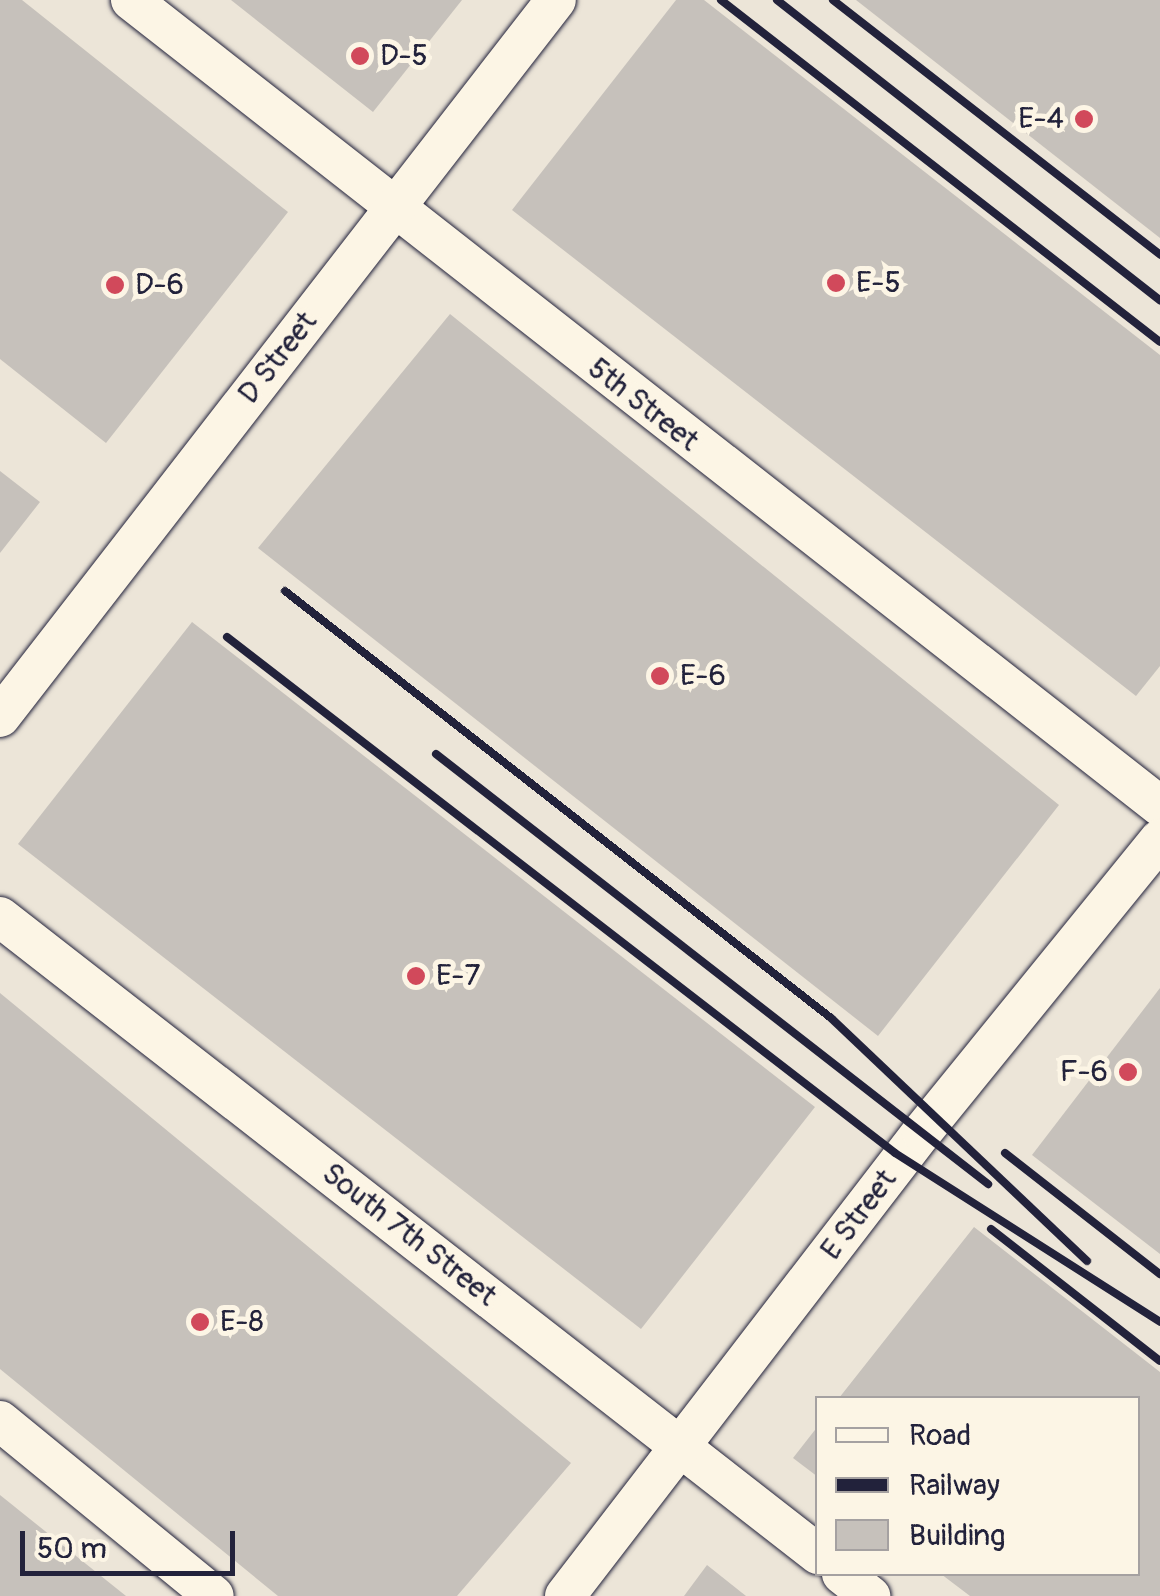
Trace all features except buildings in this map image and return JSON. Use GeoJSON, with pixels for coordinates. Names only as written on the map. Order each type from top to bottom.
{"type":"FeatureCollection","features":[{"type":"Feature","properties":{"kind":"lane","name":"5th Street"},"geometry":{"type":"LineString","coordinates":[[131,0],[392,210],[1160,806]]}},
{"type":"Feature","properties":{"kind":"lane","name":"D Street"},"geometry":{"type":"LineString","coordinates":[[0,718],[556,0]]}},
{"type":"Feature","properties":{"kind":"lane","name":"E Street"},"geometry":{"type":"LineString","coordinates":[[565,1596],[929,1123],[1160,838]]}},
{"type":"Feature","properties":{"kind":"lane","name":"South 7th Street"},"geometry":{"type":"LineString","coordinates":[[0,917],[815,1552]]}},
{"type":"Feature","properties":{"kind":"lane"},"geometry":{"type":"LineString","coordinates":[[0,1421],[214,1596]]}},
{"type":"Feature","properties":{"kind":"lane"},"geometry":{"type":"LineString","coordinates":[[845,1576],[870,1596]]}},
{"type":"Feature","properties":{"kind":"shaded area"},"geometry":{"type":"Polygon","coordinates":[[[0,0],[1160,0],[1160,1596],[0,1596],[0,0]]]}},
{"type":"Feature","properties":{"kind":"railway"},"geometry":{"type":"LineString","coordinates":[[721,0],[1160,342]]}},
{"type":"Feature","properties":{"kind":"railway"},"geometry":{"type":"LineString","coordinates":[[777,0],[1160,300]]}},
{"type":"Feature","properties":{"kind":"railway"},"geometry":{"type":"LineString","coordinates":[[833,0],[1160,255]]}},
{"type":"Feature","properties":{"kind":"railway"},"geometry":{"type":"LineString","coordinates":[[285,591],[831,1018],[1087,1261]]}},
{"type":"Feature","properties":{"kind":"railway"},"geometry":{"type":"LineString","coordinates":[[227,637],[895,1153],[1160,1322]]}},
{"type":"Feature","properties":{"kind":"railway"},"geometry":{"type":"LineString","coordinates":[[436,754],[988,1184]]}},
{"type":"Feature","properties":{"kind":"railway"},"geometry":{"type":"LineString","coordinates":[[1005,1153],[1160,1274]]}},
{"type":"Feature","properties":{"kind":"railway"},"geometry":{"type":"LineString","coordinates":[[991,1229],[1160,1361]]}},
{"type":"Feature","properties":{"kind":"place","name":"D-5"},"geometry":{"type":"Point","coordinates":[360,56]}},
{"type":"Feature","properties":{"kind":"place","name":"E-4"},"geometry":{"type":"Point","coordinates":[1084,119]}},
{"type":"Feature","properties":{"kind":"place","name":"E-5"},"geometry":{"type":"Point","coordinates":[836,283]}},
{"type":"Feature","properties":{"kind":"place","name":"D-6"},"geometry":{"type":"Point","coordinates":[115,285]}},
{"type":"Feature","properties":{"kind":"place","name":"E-6"},"geometry":{"type":"Point","coordinates":[660,676]}},
{"type":"Feature","properties":{"kind":"place","name":"E-7"},"geometry":{"type":"Point","coordinates":[416,976]}},
{"type":"Feature","properties":{"kind":"place","name":"F-6"},"geometry":{"type":"Point","coordinates":[1128,1072]}},
{"type":"Feature","properties":{"kind":"place","name":"E-8"},"geometry":{"type":"Point","coordinates":[200,1322]}}]}
